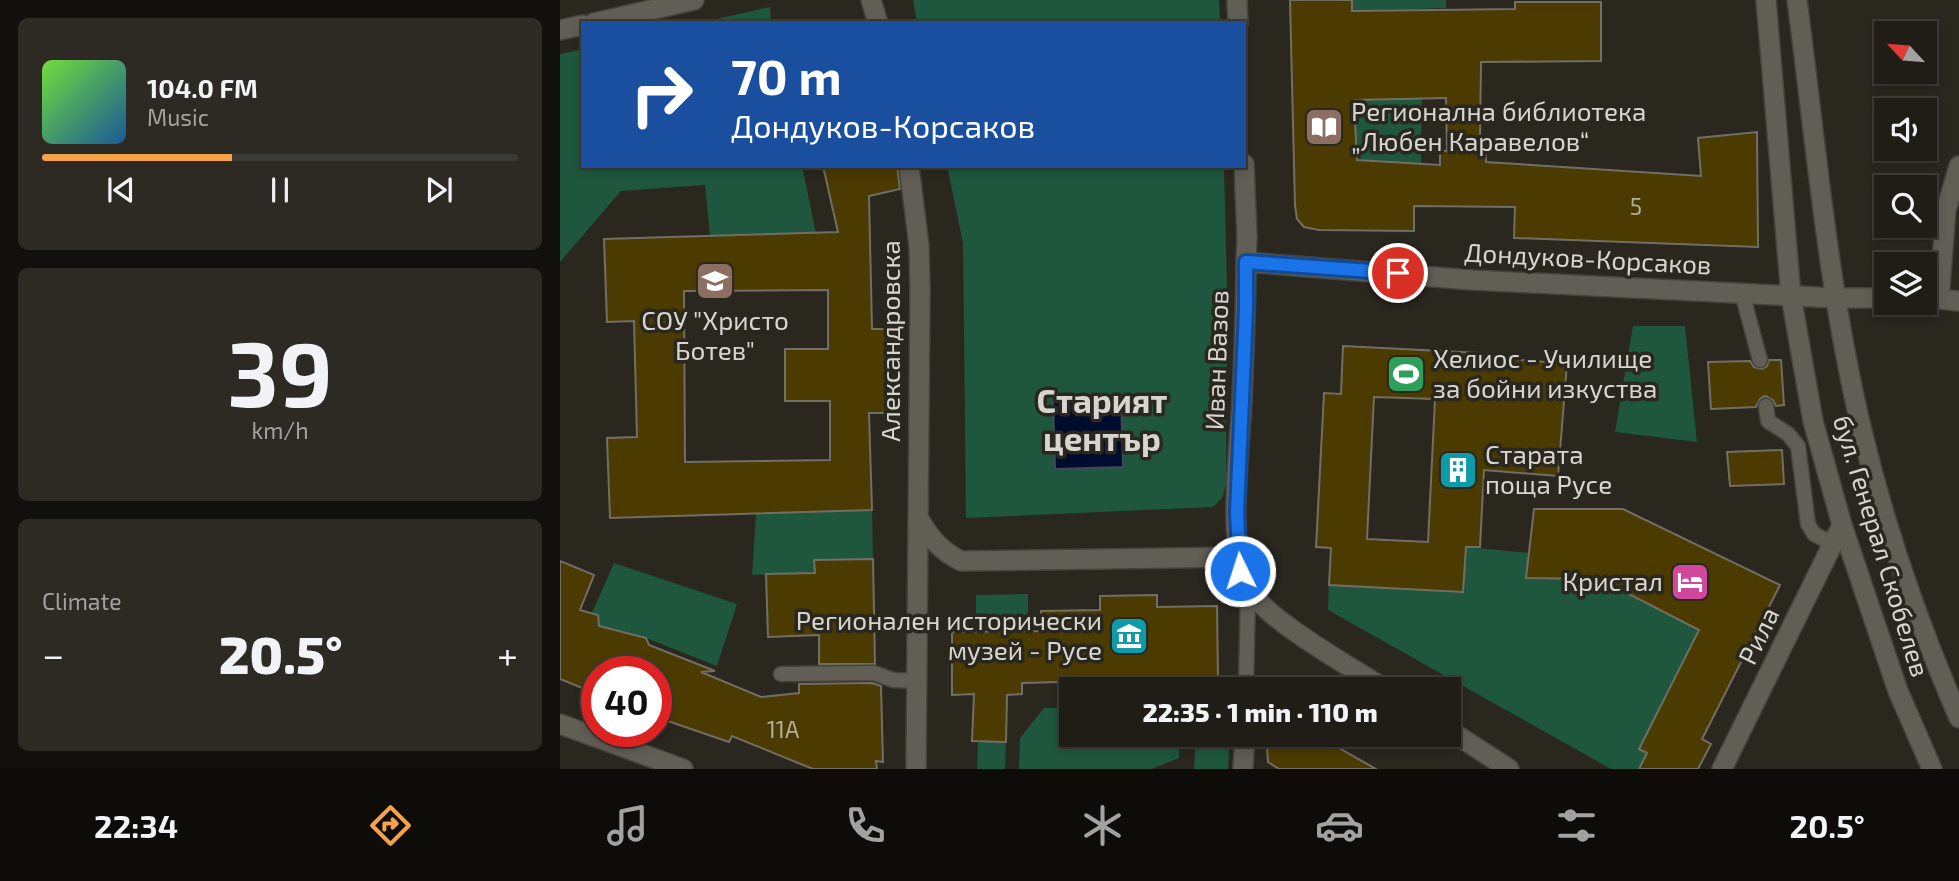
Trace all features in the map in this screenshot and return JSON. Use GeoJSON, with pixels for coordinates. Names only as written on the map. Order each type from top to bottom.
{"type":"FeatureCollection","features":[{"type":"Feature","properties":{"kind":"street"},"geometry":{"type":"LineString","coordinates":[[603,21],[694,0]]}},
{"type":"Feature","properties":{"kind":"street"},"geometry":{"type":"LineString","coordinates":[[872,0],[877,21]]}},
{"type":"Feature","properties":{"kind":"street"},"geometry":{"type":"LineString","coordinates":[[1237,0],[1238,21]]}},
{"type":"Feature","properties":{"kind":"street","name":"бул. Генерал Скобелев"},"geometry":{"type":"LineString","coordinates":[[1766,0],[1791,296],[1813,421],[1842,526],[1898,691],[1932,769]]}},
{"type":"Feature","properties":{"kind":"street","name":"бул. Генерал Скобелев"},"geometry":{"type":"LineString","coordinates":[[1797,0],[1836,298],[1862,432],[1892,537],[1959,718]]}},
{"type":"Feature","properties":{"kind":"street"},"geometry":{"type":"LineString","coordinates":[[560,30],[581,25]]}},
{"type":"Feature","properties":{"kind":"street"},"geometry":{"type":"LineString","coordinates":[[1937,267],[1946,210],[1959,166]]}},
{"type":"Feature","properties":{"kind":"street","name":"Александровска"},"geometry":{"type":"LineString","coordinates":[[909,168],[919,246],[920,279],[916,769]]}},
{"type":"Feature","properties":{"kind":"street","name":"Иван Вазов"},"geometry":{"type":"LineString","coordinates":[[1244,168],[1246,309],[1237,512],[1238,557],[1240,571],[1248,589]]}},
{"type":"Feature","properties":{"kind":"street","name":"Дондуков-Корсаков"},"geometry":{"type":"LineString","coordinates":[[1246,262],[1472,280],[1874,298]]}},
{"type":"Feature","properties":{"kind":"street"},"geometry":{"type":"LineString","coordinates":[[1937,299],[1959,301]]}},
{"type":"Feature","properties":{"kind":"street"},"geometry":{"type":"LineString","coordinates":[[918,517],[937,544],[961,561],[1238,557]]}},
{"type":"Feature","properties":{"kind":"street","name":"Рила"},"geometry":{"type":"LineString","coordinates":[[1722,769],[1842,526]]}},
{"type":"Feature","properties":{"kind":"street"},"geometry":{"type":"LineString","coordinates":[[1248,589],[1289,626],[1366,677]]}},
{"type":"Feature","properties":{"kind":"street"},"geometry":{"type":"LineString","coordinates":[[560,724],[683,769]]}},
{"type":"Feature","properties":{"kind":"street"},"geometry":{"type":"LineString","coordinates":[[1461,738],[1509,769]]}},
{"type":"Feature","properties":{"kind":"street"},"geometry":{"type":"LineString","coordinates":[[1243,769],[1244,747]]}},
{"type":"Feature","properties":{"kind":"lane"},"geometry":{"type":"LineString","coordinates":[[1742,293],[1760,360]]}},
{"type":"Feature","properties":{"kind":"lane"},"geometry":{"type":"LineString","coordinates":[[1766,406],[1768,421],[1788,434],[1798,446],[1808,524],[1814,534],[1833,544]]}},
{"type":"Feature","properties":{"kind":"lane"},"geometry":{"type":"LineString","coordinates":[[1247,677],[1248,589]]}},
{"type":"Feature","properties":{"kind":"lane"},"geometry":{"type":"LineString","coordinates":[[781,674],[874,673],[893,680],[917,681]]}},
{"type":"Feature","properties":{"kind":"green space"},"geometry":{"type":"Polygon","coordinates":[[[913,0],[1219,0],[1220,21],[917,21],[913,0]]]}},
{"type":"Feature","properties":{"kind":"green space"},"geometry":{"type":"Polygon","coordinates":[[[1352,0],[1446,0],[1446,8],[1352,11],[1352,0]]]}},
{"type":"Feature","properties":{"kind":"green space"},"geometry":{"type":"Polygon","coordinates":[[[770,7],[771,21],[708,21],[770,7]]]}},
{"type":"Feature","properties":{"kind":"green space"},"geometry":{"type":"Polygon","coordinates":[[[581,49],[581,168],[802,168],[816,233],[710,236],[705,185],[621,191],[560,262],[560,54],[581,49]]]}},
{"type":"Feature","properties":{"kind":"green space"},"geometry":{"type":"Polygon","coordinates":[[[1422,98],[1421,165],[1362,160],[1357,155],[1354,100],[1422,98]]]}},
{"type":"Feature","properties":{"kind":"green space"},"geometry":{"type":"Polygon","coordinates":[[[947,168],[1224,168],[1227,291],[1226,485],[1222,498],[1213,507],[966,518],[963,243],[947,168]]]}},
{"type":"Feature","properties":{"kind":"green space"},"geometry":{"type":"Polygon","coordinates":[[[1633,326],[1685,326],[1697,442],[1615,432],[1633,326]]]}},
{"type":"Feature","properties":{"kind":"green space"},"geometry":{"type":"Polygon","coordinates":[[[872,510],[873,559],[815,560],[815,573],[752,575],[756,514],[872,510]]]}},
{"type":"Feature","properties":{"kind":"green space"},"geometry":{"type":"Polygon","coordinates":[[[1466,547],[1529,553],[1527,578],[1600,579],[1699,630],[1639,748],[1647,753],[1639,769],[1611,769],[1461,685],[1461,677],[1447,677],[1328,610],[1329,585],[1463,591],[1466,547]]]}},
{"type":"Feature","properties":{"kind":"green space"},"geometry":{"type":"Polygon","coordinates":[[[614,563],[737,604],[717,666],[646,638],[599,626],[592,613],[614,563]]]}},
{"type":"Feature","properties":{"kind":"green space"},"geometry":{"type":"Polygon","coordinates":[[[1028,594],[1028,615],[976,616],[976,595],[1028,594]]]}},
{"type":"Feature","properties":{"kind":"green space"},"geometry":{"type":"Polygon","coordinates":[[[1044,708],[1059,708],[1059,747],[1179,747],[1179,758],[1151,769],[1019,769],[1020,738],[1044,708]]]}},
{"type":"Feature","properties":{"kind":"green space"},"geometry":{"type":"Polygon","coordinates":[[[978,742],[1006,742],[1005,769],[977,769],[978,742]]]}},
{"type":"Feature","properties":{"kind":"green space"},"geometry":{"type":"Polygon","coordinates":[[[1195,747],[1229,747],[1228,769],[1194,769],[1195,747]]]}},
{"type":"Feature","properties":{"kind":"water"},"geometry":{"type":"Polygon","coordinates":[[[1121,397],[1123,467],[1055,469],[1053,399],[1121,397]]]}},
{"type":"Feature","properties":{"kind":"building"},"geometry":{"type":"Polygon","coordinates":[[[1290,0],[1352,0],[1352,11],[1515,9],[1515,2],[1601,2],[1601,61],[1481,62],[1480,136],[1485,136],[1486,162],[1701,176],[1698,138],[1757,132],[1758,247],[1514,238],[1515,207],[1414,206],[1414,231],[1319,230],[1304,227],[1297,219],[1290,0]],[[1446,98],[1354,100],[1357,160],[1440,165],[1440,150],[1447,151],[1446,98]]]}},
{"type":"Feature","properties":{"kind":"building"},"geometry":{"type":"Polygon","coordinates":[[[823,168],[897,168],[900,189],[869,196],[872,329],[888,329],[890,413],[869,413],[872,510],[610,518],[607,438],[637,437],[634,321],[607,322],[604,239],[838,232],[823,168]],[[828,290],[684,291],[685,462],[830,460],[830,401],[785,401],[785,349],[828,349],[828,290]]]}},
{"type":"Feature","properties":{"kind":"building","name":"Старата поща Русе"},"geometry":{"type":"Polygon","coordinates":[[[1343,346],[1481,353],[1481,356],[1567,364],[1558,476],[1484,470],[1480,547],[1466,547],[1463,592],[1329,585],[1331,548],[1316,547],[1324,393],[1341,394],[1343,346]],[[1374,397],[1367,539],[1428,542],[1435,399],[1374,397]]]}},
{"type":"Feature","properties":{"kind":"building"},"geometry":{"type":"Polygon","coordinates":[[[1769,360],[1781,360],[1784,405],[1776,406],[1773,400],[1765,396],[1756,407],[1711,409],[1708,362],[1750,361],[1754,367],[1762,369],[1767,366],[1769,360]]]}},
{"type":"Feature","properties":{"kind":"building"},"geometry":{"type":"Polygon","coordinates":[[[1782,450],[1784,484],[1730,486],[1727,452],[1782,450]]]}},
{"type":"Feature","properties":{"kind":"building","name":"Кристал"},"geometry":{"type":"Polygon","coordinates":[[[1534,509],[1623,509],[1780,585],[1702,739],[1711,744],[1698,769],[1639,769],[1647,753],[1639,749],[1699,630],[1600,579],[1526,578],[1534,509]]]}},
{"type":"Feature","properties":{"kind":"building"},"geometry":{"type":"Polygon","coordinates":[[[873,559],[875,664],[819,664],[819,635],[768,637],[766,574],[815,573],[814,560],[873,559]]]}},
{"type":"Feature","properties":{"kind":"building"},"geometry":{"type":"Polygon","coordinates":[[[560,561],[594,575],[580,610],[598,615],[599,626],[646,638],[649,645],[715,671],[701,672],[761,697],[799,693],[799,684],[872,683],[881,686],[883,762],[876,761],[877,769],[813,769],[732,736],[729,742],[672,722],[672,656],[581,656],[581,688],[560,679],[560,561]]]}},
{"type":"Feature","properties":{"kind":"building","name":"Регионален исторически музей - Русе"},"geometry":{"type":"Polygon","coordinates":[[[1157,595],[1157,607],[1217,606],[1218,677],[1059,677],[1059,682],[1022,683],[1022,694],[1007,695],[1006,742],[972,741],[974,694],[952,695],[952,632],[1041,631],[1041,611],[1100,610],[1100,596],[1157,595]]]}},
{"type":"Feature","properties":{"kind":"building"},"geometry":{"type":"Polygon","coordinates":[[[1267,747],[1337,747],[1376,769],[1279,769],[1268,762],[1267,747]]]}},
{"type":"Feature","properties":{"kind":"place","name":"Регионална библиотека „Любен Каравелов“"},"geometry":{"type":"Point","coordinates":[1324,127]}},
{"type":"Feature","properties":{"kind":"place","name":"СОУ \"Христо Ботев\""},"geometry":{"type":"Point","coordinates":[715,281]}},
{"type":"Feature","properties":{"kind":"place","name":"Хелиос - Училище за бойни изкуства"},"geometry":{"type":"Point","coordinates":[1406,374]}},
{"type":"Feature","properties":{"kind":"place","name":"Старата поща Русе"},"geometry":{"type":"Point","coordinates":[1458,470]}},
{"type":"Feature","properties":{"kind":"place","name":"Кристал"},"geometry":{"type":"Point","coordinates":[1690,582]}},
{"type":"Feature","properties":{"kind":"place","name":"Регионален исторически музей - Русе"},"geometry":{"type":"Point","coordinates":[1129,636]}},
{"type":"Feature","properties":{"kind":"district","name":"Старият център"},"geometry":{"type":"Point","coordinates":[1102,420]}},
{"type":"Feature","properties":{"kind":"route"},"geometry":{"type":"LineString","coordinates":[[1240,571],[1237,512],[1246,262],[1398,273]]}}]}
